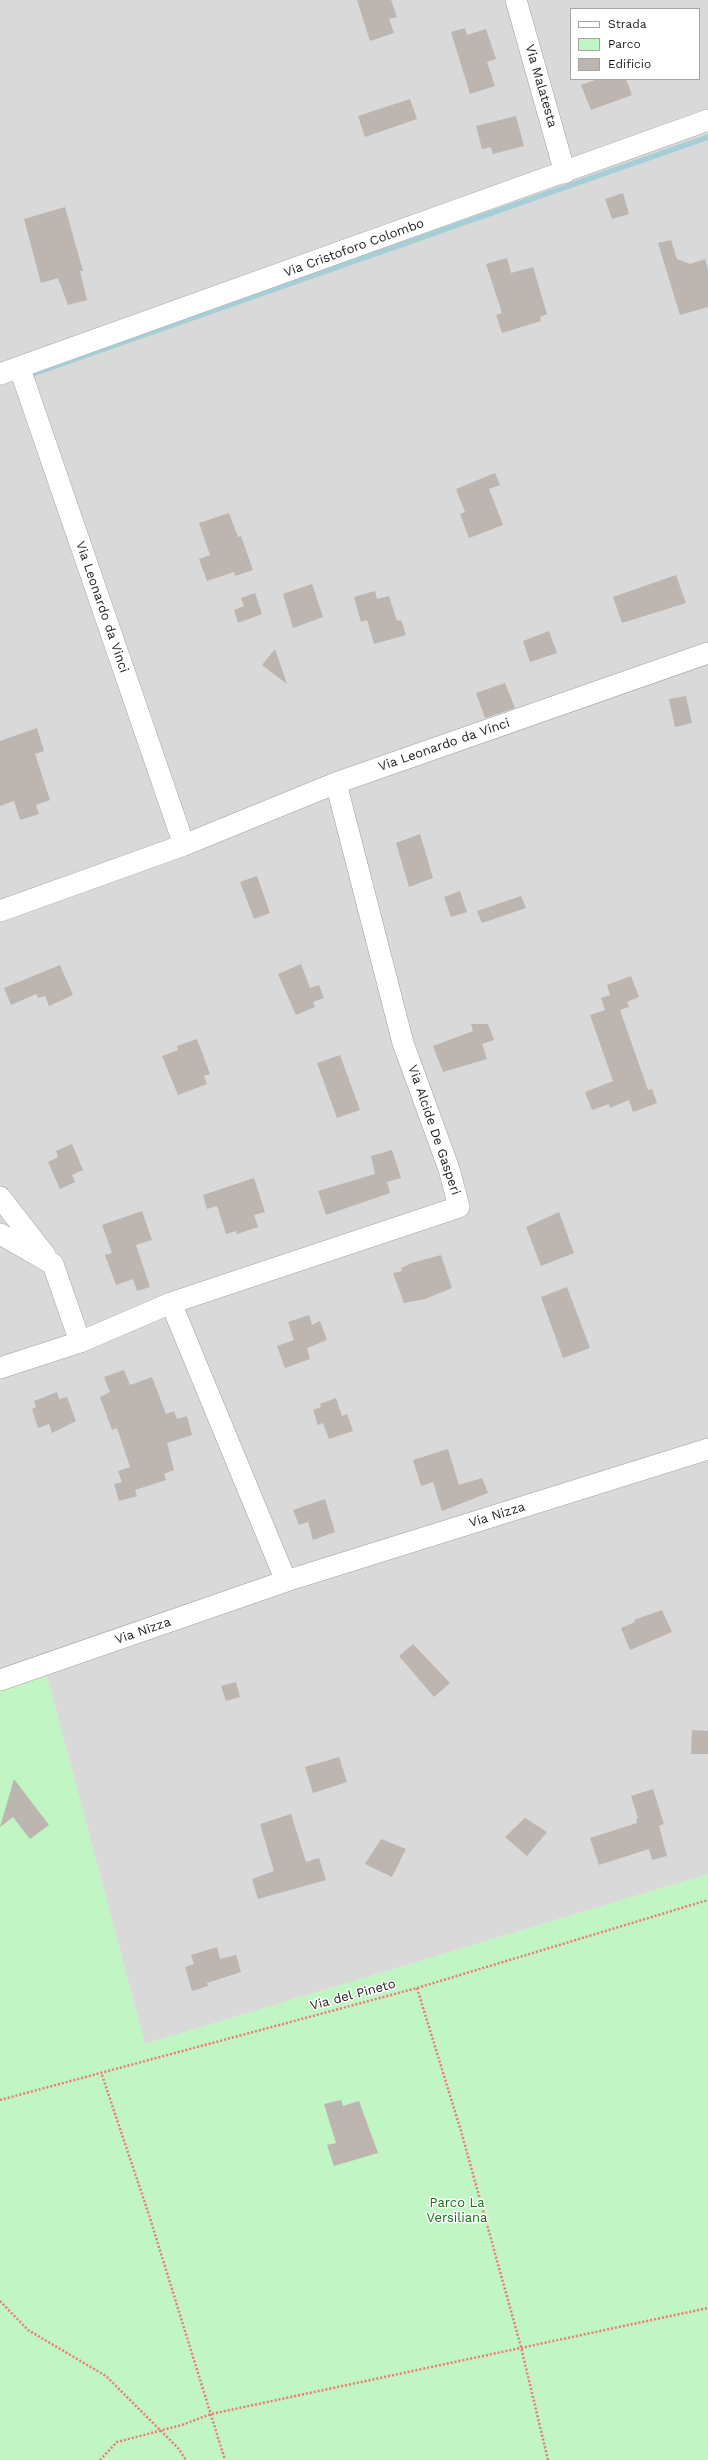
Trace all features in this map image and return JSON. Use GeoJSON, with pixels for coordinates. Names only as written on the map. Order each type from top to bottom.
{"type":"FeatureCollection","features":[{"type":"Feature","properties":{"kind":"street","name":"Via Malatesta"},"geometry":{"type":"LineString","coordinates":[[516,0],[566,172]]}},
{"type":"Feature","properties":{"kind":"street","name":"Via Cristoforo Colombo"},"geometry":{"type":"LineString","coordinates":[[0,374],[22,374],[708,120]]}},
{"type":"Feature","properties":{"kind":"street","name":"Via Leonardo da Vinci"},"geometry":{"type":"LineString","coordinates":[[22,374],[184,845]]}},
{"type":"Feature","properties":{"kind":"street","name":"Via Leonardo da Vinci"},"geometry":{"type":"LineString","coordinates":[[0,911],[184,845],[336,783],[708,654]]}},
{"type":"Feature","properties":{"kind":"street","name":"Via Alcide De Gasperi"},"geometry":{"type":"LineString","coordinates":[[171,1303],[459,1207],[449,1169],[403,1043],[336,783]]}},
{"type":"Feature","properties":{"kind":"street"},"geometry":{"type":"LineString","coordinates":[[0,1197],[53,1264],[80,1342]]}},
{"type":"Feature","properties":{"kind":"street"},"geometry":{"type":"LineString","coordinates":[[0,1234],[53,1264]]}},
{"type":"Feature","properties":{"kind":"street"},"geometry":{"type":"LineString","coordinates":[[0,1368],[80,1342],[171,1303],[286,1581]]}},
{"type":"Feature","properties":{"kind":"street","name":"Via Nizza"},"geometry":{"type":"LineString","coordinates":[[0,1680],[286,1581],[708,1449]]}},
{"type":"Feature","properties":{"kind":"path","name":"Via del Pineto"},"geometry":{"type":"LineString","coordinates":[[0,2100],[102,2075],[417,1988],[708,1900]]}},
{"type":"Feature","properties":{"kind":"path"},"geometry":{"type":"LineString","coordinates":[[417,1988],[461,2131],[521,2346],[548,2460]]}},
{"type":"Feature","properties":{"kind":"path"},"geometry":{"type":"LineString","coordinates":[[102,2075],[149,2214],[225,2460]]}},
{"type":"Feature","properties":{"kind":"path"},"geometry":{"type":"LineString","coordinates":[[0,2300],[28,2330],[106,2376],[186,2460]]}},
{"type":"Feature","properties":{"kind":"path"},"geometry":{"type":"LineString","coordinates":[[100,2460],[117,2442],[160,2431],[211,2414],[521,2346],[708,2308]]}},
{"type":"Feature","properties":{"kind":"shaded area"},"geometry":{"type":"Polygon","coordinates":[[[0,0],[708,0],[708,1874],[145,2044],[47,1676],[0,1691],[0,0]]]}},
{"type":"Feature","properties":{"kind":"green space","name":"Parco La Versiliana"},"geometry":{"type":"Polygon","coordinates":[[[47,1676],[145,2044],[708,1874],[708,2460],[0,2460],[0,1691],[47,1676]]]}},
{"type":"Feature","properties":{"kind":"building"},"geometry":{"type":"Polygon","coordinates":[[[357,0],[391,0],[397,17],[389,19],[394,33],[370,41],[357,0]]]}},
{"type":"Feature","properties":{"kind":"building"},"geometry":{"type":"Polygon","coordinates":[[[465,28],[467,35],[486,29],[496,59],[487,62],[495,86],[470,94],[451,32],[465,28]]]}},
{"type":"Feature","properties":{"kind":"building"},"geometry":{"type":"Polygon","coordinates":[[[595,80],[626,80],[632,95],[591,110],[581,85],[595,80]]]}},
{"type":"Feature","properties":{"kind":"building"},"geometry":{"type":"Polygon","coordinates":[[[410,99],[417,119],[365,137],[358,116],[410,99]]]}},
{"type":"Feature","properties":{"kind":"building"},"geometry":{"type":"Polygon","coordinates":[[[516,116],[524,146],[493,154],[491,147],[482,149],[476,126],[516,116]]]}},
{"type":"Feature","properties":{"kind":"building"},"geometry":{"type":"Polygon","coordinates":[[[623,193],[629,214],[612,219],[605,199],[623,193]]]}},
{"type":"Feature","properties":{"kind":"building"},"geometry":{"type":"Polygon","coordinates":[[[65,207],[83,271],[80,271],[87,300],[68,305],[58,278],[41,283],[24,219],[65,207]]]}},
{"type":"Feature","properties":{"kind":"building"},"geometry":{"type":"Polygon","coordinates":[[[671,240],[677,259],[690,264],[705,259],[708,269],[708,307],[680,315],[658,243],[671,240]]]}},
{"type":"Feature","properties":{"kind":"building"},"geometry":{"type":"Polygon","coordinates":[[[507,258],[511,273],[533,267],[547,314],[540,317],[541,321],[502,333],[496,315],[502,313],[486,264],[507,258]]]}},
{"type":"Feature","properties":{"kind":"building"},"geometry":{"type":"Polygon","coordinates":[[[495,473],[500,485],[489,489],[503,525],[469,538],[460,514],[465,512],[456,489],[495,473]]]}},
{"type":"Feature","properties":{"kind":"building"},"geometry":{"type":"Polygon","coordinates":[[[229,513],[238,537],[241,536],[253,570],[235,576],[234,572],[207,581],[199,559],[210,555],[199,523],[229,513]]]}},
{"type":"Feature","properties":{"kind":"building"},"geometry":{"type":"Polygon","coordinates":[[[676,575],[686,603],[622,623],[613,597],[676,575]]]}},
{"type":"Feature","properties":{"kind":"building"},"geometry":{"type":"Polygon","coordinates":[[[312,584],[323,617],[293,628],[283,594],[312,584]]]}},
{"type":"Feature","properties":{"kind":"building"},"geometry":{"type":"Polygon","coordinates":[[[375,591],[377,599],[389,596],[397,621],[401,620],[406,635],[374,644],[367,620],[361,622],[354,597],[375,591]]]}},
{"type":"Feature","properties":{"kind":"building"},"geometry":{"type":"Polygon","coordinates":[[[255,593],[262,614],[238,623],[234,610],[244,606],[241,598],[255,593]]]}},
{"type":"Feature","properties":{"kind":"building"},"geometry":{"type":"Polygon","coordinates":[[[549,631],[557,653],[530,662],[523,641],[549,631]]]}},
{"type":"Feature","properties":{"kind":"building"},"geometry":{"type":"Polygon","coordinates":[[[275,649],[287,684],[262,665],[275,649]]]}},
{"type":"Feature","properties":{"kind":"building"},"geometry":{"type":"Polygon","coordinates":[[[505,683],[515,708],[485,718],[476,693],[505,683]]]}},
{"type":"Feature","properties":{"kind":"building"},"geometry":{"type":"Polygon","coordinates":[[[686,696],[692,723],[675,727],[669,699],[686,696]]]}},
{"type":"Feature","properties":{"kind":"building"},"geometry":{"type":"Polygon","coordinates":[[[37,728],[44,751],[35,754],[50,800],[36,805],[39,814],[20,820],[14,801],[0,806],[0,741],[37,728]]]}},
{"type":"Feature","properties":{"kind":"building"},"geometry":{"type":"Polygon","coordinates":[[[420,834],[433,878],[409,887],[396,843],[420,834]]]}},
{"type":"Feature","properties":{"kind":"building"},"geometry":{"type":"Polygon","coordinates":[[[257,876],[270,913],[254,919],[240,882],[257,876]]]}},
{"type":"Feature","properties":{"kind":"building"},"geometry":{"type":"Polygon","coordinates":[[[460,891],[467,912],[451,917],[444,897],[460,891]]]}},
{"type":"Feature","properties":{"kind":"building"},"geometry":{"type":"Polygon","coordinates":[[[521,896],[526,908],[482,923],[477,911],[521,896]]]}},
{"type":"Feature","properties":{"kind":"building"},"geometry":{"type":"Polygon","coordinates":[[[301,964],[310,988],[319,985],[324,998],[313,1002],[315,1007],[296,1015],[278,974],[301,964]]]}},
{"type":"Feature","properties":{"kind":"building"},"geometry":{"type":"Polygon","coordinates":[[[60,965],[73,995],[49,1006],[45,996],[38,998],[36,994],[11,1005],[4,988],[60,965]]]}},
{"type":"Feature","properties":{"kind":"building"},"geometry":{"type":"Polygon","coordinates":[[[631,976],[639,997],[627,1002],[629,1007],[620,1010],[648,1090],[652,1089],[657,1103],[633,1112],[629,1100],[610,1108],[609,1104],[592,1110],[585,1092],[613,1081],[590,1015],[605,1010],[601,998],[610,995],[607,985],[631,976]]]}},
{"type":"Feature","properties":{"kind":"building"},"geometry":{"type":"Polygon","coordinates":[[[471,1024],[488,1024],[494,1040],[482,1044],[487,1059],[443,1072],[433,1046],[473,1031],[471,1024]]]}},
{"type":"Feature","properties":{"kind":"building"},"geometry":{"type":"Polygon","coordinates":[[[197,1039],[210,1074],[204,1076],[207,1084],[178,1095],[162,1056],[178,1050],[177,1046],[197,1039]]]}},
{"type":"Feature","properties":{"kind":"building"},"geometry":{"type":"Polygon","coordinates":[[[340,1055],[360,1110],[337,1118],[317,1063],[340,1055]]]}},
{"type":"Feature","properties":{"kind":"building"},"geometry":{"type":"Polygon","coordinates":[[[72,1144],[83,1170],[72,1175],[75,1182],[60,1189],[48,1162],[58,1157],[56,1151],[72,1144]]]}},
{"type":"Feature","properties":{"kind":"building"},"geometry":{"type":"Polygon","coordinates":[[[392,1150],[401,1178],[387,1182],[390,1193],[326,1215],[318,1191],[375,1174],[371,1156],[392,1150]]]}},
{"type":"Feature","properties":{"kind":"building"},"geometry":{"type":"Polygon","coordinates":[[[254,1178],[265,1212],[254,1215],[258,1227],[237,1234],[236,1231],[226,1234],[217,1206],[207,1209],[203,1195],[254,1178]]]}},
{"type":"Feature","properties":{"kind":"building"},"geometry":{"type":"Polygon","coordinates":[[[142,1211],[152,1240],[136,1245],[150,1287],[137,1291],[133,1279],[116,1285],[105,1255],[112,1253],[102,1225],[142,1211]]]}},
{"type":"Feature","properties":{"kind":"building"},"geometry":{"type":"Polygon","coordinates":[[[559,1212],[574,1253],[541,1266],[526,1227],[559,1212]]]}},
{"type":"Feature","properties":{"kind":"building"},"geometry":{"type":"Polygon","coordinates":[[[441,1255],[452,1288],[425,1299],[404,1303],[393,1273],[402,1271],[401,1268],[412,1263],[441,1255]]]}},
{"type":"Feature","properties":{"kind":"building"},"geometry":{"type":"Polygon","coordinates":[[[567,1287],[590,1348],[563,1358],[541,1297],[567,1287]]]}},
{"type":"Feature","properties":{"kind":"building"},"geometry":{"type":"Polygon","coordinates":[[[309,1315],[312,1325],[320,1321],[327,1340],[307,1348],[310,1359],[285,1368],[277,1346],[294,1340],[288,1322],[309,1315]]]}},
{"type":"Feature","properties":{"kind":"building"},"geometry":{"type":"Polygon","coordinates":[[[124,1370],[130,1385],[152,1377],[166,1414],[174,1411],[177,1419],[187,1416],[192,1435],[167,1443],[174,1470],[164,1474],[166,1480],[135,1490],[137,1496],[119,1501],[114,1484],[122,1482],[118,1471],[130,1467],[117,1428],[112,1430],[100,1397],[110,1392],[104,1377],[124,1370]]]}},
{"type":"Feature","properties":{"kind":"building"},"geometry":{"type":"Polygon","coordinates":[[[57,1392],[59,1399],[67,1397],[76,1421],[52,1433],[49,1424],[38,1428],[32,1409],[36,1407],[34,1401],[57,1392]]]}},
{"type":"Feature","properties":{"kind":"building"},"geometry":{"type":"Polygon","coordinates":[[[336,1398],[342,1416],[347,1414],[353,1431],[329,1439],[323,1423],[318,1425],[313,1410],[321,1407],[320,1404],[336,1398]]]}},
{"type":"Feature","properties":{"kind":"building"},"geometry":{"type":"Polygon","coordinates":[[[448,1449],[459,1485],[482,1478],[488,1493],[442,1511],[433,1482],[421,1486],[413,1460],[448,1449]]]}},
{"type":"Feature","properties":{"kind":"building"},"geometry":{"type":"Polygon","coordinates":[[[325,1499],[335,1532],[313,1540],[308,1522],[299,1525],[293,1510],[325,1499]]]}},
{"type":"Feature","properties":{"kind":"building"},"geometry":{"type":"Polygon","coordinates":[[[662,1610],[672,1632],[630,1650],[621,1628],[635,1622],[634,1620],[662,1610]]]}},
{"type":"Feature","properties":{"kind":"building"},"geometry":{"type":"Polygon","coordinates":[[[413,1644],[450,1683],[434,1697],[399,1656],[413,1644]]]}},
{"type":"Feature","properties":{"kind":"building"},"geometry":{"type":"Polygon","coordinates":[[[236,1682],[240,1697],[226,1701],[221,1686],[236,1682]]]}},
{"type":"Feature","properties":{"kind":"building"},"geometry":{"type":"Polygon","coordinates":[[[692,1730],[708,1731],[708,1754],[691,1754],[692,1730]]]}},
{"type":"Feature","properties":{"kind":"building"},"geometry":{"type":"Polygon","coordinates":[[[339,1757],[347,1782],[313,1793],[305,1767],[339,1757]]]}},
{"type":"Feature","properties":{"kind":"building"},"geometry":{"type":"Polygon","coordinates":[[[14,1779],[49,1825],[30,1839],[13,1817],[0,1827],[14,1779]]]}},
{"type":"Feature","properties":{"kind":"building"},"geometry":{"type":"Polygon","coordinates":[[[653,1789],[664,1824],[659,1826],[667,1856],[652,1860],[649,1849],[599,1865],[590,1838],[637,1823],[636,1819],[638,1818],[631,1796],[653,1789]]]}},
{"type":"Feature","properties":{"kind":"building"},"geometry":{"type":"Polygon","coordinates":[[[291,1814],[306,1862],[319,1858],[326,1880],[258,1899],[252,1879],[274,1871],[260,1824],[291,1814]]]}},
{"type":"Feature","properties":{"kind":"building"},"geometry":{"type":"Polygon","coordinates":[[[525,1818],[547,1832],[527,1856],[505,1837],[525,1818]]]}},
{"type":"Feature","properties":{"kind":"building"},"geometry":{"type":"Polygon","coordinates":[[[381,1839],[406,1849],[392,1877],[365,1864],[381,1839]]]}},
{"type":"Feature","properties":{"kind":"building"},"geometry":{"type":"Polygon","coordinates":[[[217,1947],[220,1959],[236,1955],[241,1972],[207,1983],[208,1986],[192,1991],[185,1967],[194,1964],[191,1955],[217,1947]]]}},
{"type":"Feature","properties":{"kind":"building"},"geometry":{"type":"Polygon","coordinates":[[[341,2100],[343,2106],[359,2101],[378,2153],[334,2166],[327,2145],[336,2143],[324,2104],[341,2100]]]}},
{"type":"Feature","properties":{"kind":"waterway"},"geometry":{"type":"LineString","coordinates":[[27,376],[708,137]]}}]}
